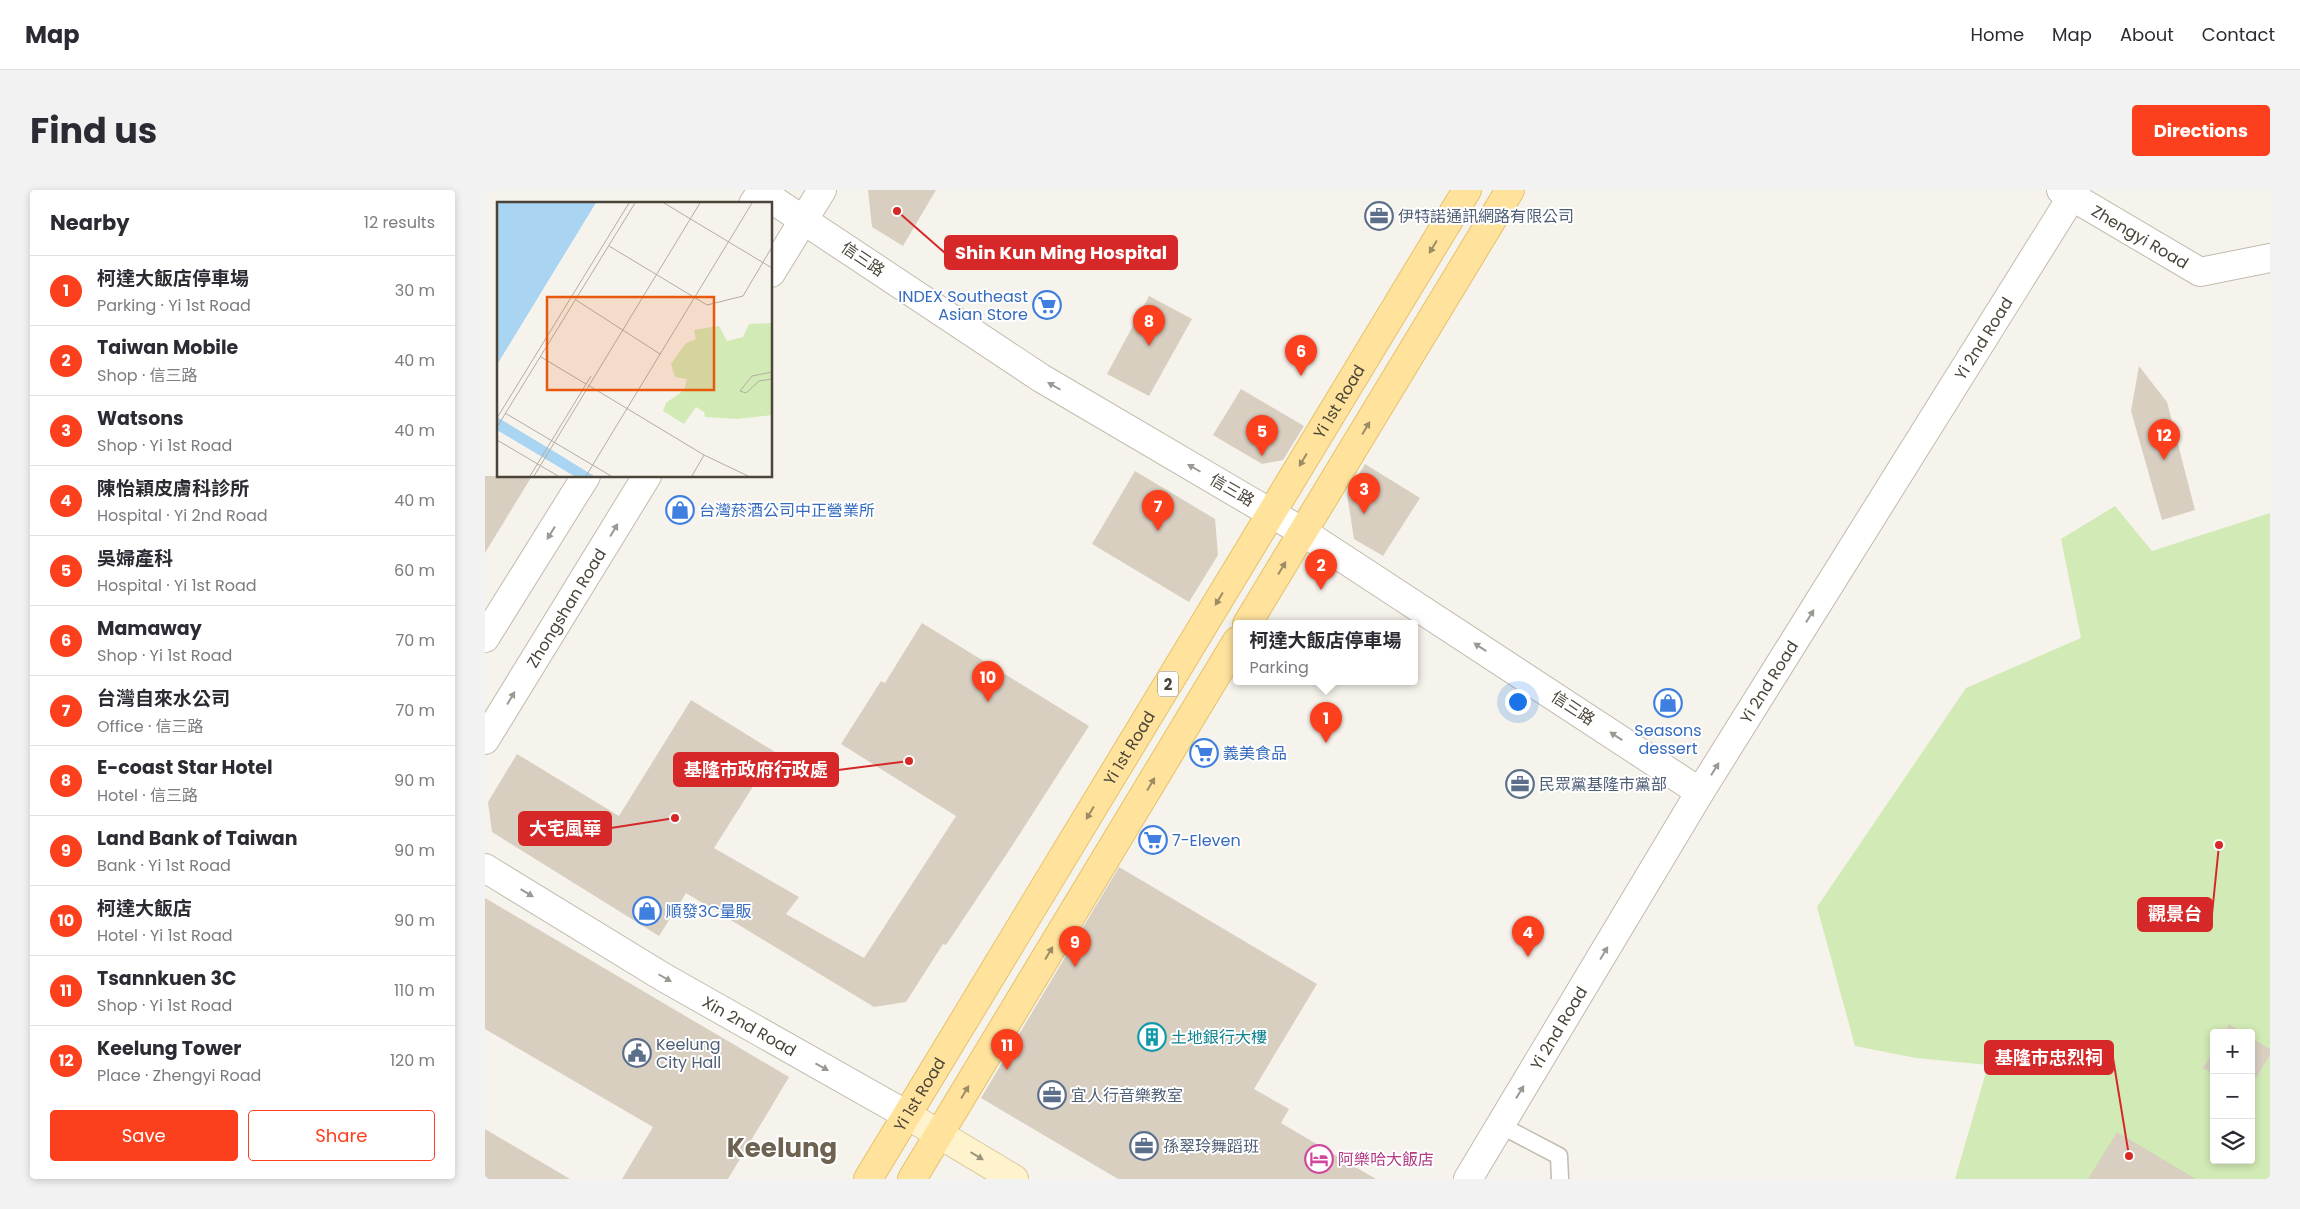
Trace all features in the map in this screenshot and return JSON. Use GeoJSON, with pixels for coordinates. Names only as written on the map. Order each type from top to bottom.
{"type":"FeatureCollection","features":[{"type":"Feature","properties":{"kind":"main road","name":"Yi 1st Road"},"geometry":{"type":"LineString","coordinates":[[868,1179],[1467,190]]}},
{"type":"Feature","properties":{"kind":"main road"},"geometry":{"type":"LineString","coordinates":[[1249,620],[1510,190]]}},
{"type":"Feature","properties":{"kind":"main road","name":"2"},"geometry":{"type":"LineString","coordinates":[[912,1179],[1233,648]]}},
{"type":"Feature","properties":{"kind":"main road","name":"Xin 2nd Road"},"geometry":{"type":"LineString","coordinates":[[907,1115],[1014,1179]]}},
{"type":"Feature","properties":{"kind":"street"},"geometry":{"type":"LineString","coordinates":[[773,270],[822,190]]}},
{"type":"Feature","properties":{"kind":"street","name":"Zhengyi Road"},"geometry":{"type":"LineString","coordinates":[[2070,192],[2200,272],[2270,258]]}},
{"type":"Feature","properties":{"kind":"street","name":"Yi 2nd Road"},"geometry":{"type":"LineString","coordinates":[[1468,1179],[1700,792],[2070,192]]}},
{"type":"Feature","properties":{"kind":"street","name":"信三路"},"geometry":{"type":"LineString","coordinates":[[759,195],[772,202]]}},
{"type":"Feature","properties":{"kind":"street","name":"信三路"},"geometry":{"type":"LineString","coordinates":[[773,203],[804,220],[1041,378],[1303,532],[1700,792]]}},
{"type":"Feature","properties":{"kind":"street"},"geometry":{"type":"LineString","coordinates":[[485,638],[585,478]]}},
{"type":"Feature","properties":{"kind":"street","name":"Zhongshan Road"},"geometry":{"type":"LineString","coordinates":[[485,740],[646,478]]}},
{"type":"Feature","properties":{"kind":"street","name":"Xin 2nd Road"},"geometry":{"type":"LineString","coordinates":[[485,868],[663,977],[907,1115]]}},
{"type":"Feature","properties":{"kind":"lane"},"geometry":{"type":"LineString","coordinates":[[1499,1125],[1559,1156],[1560,1179]]}},
{"type":"Feature","properties":{"kind":"green space"},"geometry":{"type":"Polygon","coordinates":[[[2115,506],[2152,551],[2270,513],[2270,1179],[1955,1179],[1988,1065],[1916,1058],[1855,1046],[1817,907],[1966,688],[2081,638],[2061,539],[2115,506]]]}},
{"type":"Feature","properties":{"kind":"building"},"geometry":{"type":"Polygon","coordinates":[[[868,190],[936,190],[903,246],[872,227],[868,190]]]}},
{"type":"Feature","properties":{"kind":"building"},"geometry":{"type":"Polygon","coordinates":[[[1149,296],[1192,319],[1149,396],[1107,374],[1149,296]]]}},
{"type":"Feature","properties":{"kind":"building"},"geometry":{"type":"Polygon","coordinates":[[[2139,366],[2167,402],[2195,510],[2162,520],[2131,411],[2139,366]]]}},
{"type":"Feature","properties":{"kind":"building"},"geometry":{"type":"Polygon","coordinates":[[[1241,389],[1304,426],[1283,460],[1262,464],[1213,435],[1241,389]]]}},
{"type":"Feature","properties":{"kind":"building"},"geometry":{"type":"Polygon","coordinates":[[[1365,464],[1420,498],[1383,556],[1354,539],[1347,494],[1365,464]]]}},
{"type":"Feature","properties":{"kind":"building"},"geometry":{"type":"Polygon","coordinates":[[[1135,471],[1215,519],[1218,555],[1189,602],[1092,544],[1135,471]]]}},
{"type":"Feature","properties":{"kind":"building"},"geometry":{"type":"Polygon","coordinates":[[[485,476],[531,478],[485,553],[485,476]]]}},
{"type":"Feature","properties":{"kind":"building"},"geometry":{"type":"Polygon","coordinates":[[[922,623],[1089,726],[1010,849],[946,945],[943,944],[906,1002],[874,1007],[686,893],[659,936],[492,832],[488,802],[517,754],[619,816],[691,700],[775,752],[714,848],[799,897],[786,914],[864,958],[956,816],[841,744],[881,681],[885,683],[922,623]]]}},
{"type":"Feature","properties":{"kind":"building","name":"土地銀行大樓"},"geometry":{"type":"Polygon","coordinates":[[[1119,867],[1317,984],[1254,1089],[1289,1109],[1281,1123],[1376,1179],[1118,1179],[981,1098],[1119,867]]]}},
{"type":"Feature","properties":{"kind":"building","name":"Keelung City Hall"},"geometry":{"type":"Polygon","coordinates":[[[485,898],[789,1077],[728,1179],[622,1179],[653,1127],[485,1029],[485,898]]]}},
{"type":"Feature","properties":{"kind":"building"},"geometry":{"type":"Polygon","coordinates":[[[2229,1024],[2237,1029],[2226,1029],[2229,1024]]]}},
{"type":"Feature","properties":{"kind":"building"},"geometry":{"type":"Polygon","coordinates":[[[2255,1040],[2270,1049],[2270,1055],[2255,1079],[2255,1040]]]}},
{"type":"Feature","properties":{"kind":"building"},"geometry":{"type":"Polygon","coordinates":[[[2210,1057],[2210,1072],[2203,1068],[2210,1057]]]}},
{"type":"Feature","properties":{"kind":"building"},"geometry":{"type":"Polygon","coordinates":[[[485,1129],[570,1179],[485,1179],[485,1129]]]}},
{"type":"Feature","properties":{"kind":"building"},"geometry":{"type":"Polygon","coordinates":[[[2117,1132],[2196,1179],[2088,1179],[2117,1132]]]}},
{"type":"Feature","properties":{"kind":"place","name":"Shin Kun Ming Hospital"},"geometry":{"type":"Point","coordinates":[897,211]}},
{"type":"Feature","properties":{"kind":"place","name":"伊特諾通訊網路有限公司"},"geometry":{"type":"Point","coordinates":[1379,216]}},
{"type":"Feature","properties":{"kind":"place","name":"INDEX Southeast Asian Store"},"geometry":{"type":"Point","coordinates":[1047,305]}},
{"type":"Feature","properties":{"kind":"place","name":"E-coast Star Hotel"},"geometry":{"type":"Point","coordinates":[1149,346]}},
{"type":"Feature","properties":{"kind":"place","name":"Mamaway"},"geometry":{"type":"Point","coordinates":[1301,376]}},
{"type":"Feature","properties":{"kind":"place","name":"吳婦產科"},"geometry":{"type":"Point","coordinates":[1262,456]}},
{"type":"Feature","properties":{"kind":"place","name":"Keelung Tower"},"geometry":{"type":"Point","coordinates":[2164,460]}},
{"type":"Feature","properties":{"kind":"place","name":"台灣菸酒公司中正營業所"},"geometry":{"type":"Point","coordinates":[680,510]}},
{"type":"Feature","properties":{"kind":"place","name":"Watsons"},"geometry":{"type":"Point","coordinates":[1364,514]}},
{"type":"Feature","properties":{"kind":"place","name":"台灣自來水公司"},"geometry":{"type":"Point","coordinates":[1158,531]}},
{"type":"Feature","properties":{"kind":"place","name":"Taiwan Mobile"},"geometry":{"type":"Point","coordinates":[1321,590]}},
{"type":"Feature","properties":{"kind":"place","name":"柯達大飯店"},"geometry":{"type":"Point","coordinates":[988,702]}},
{"type":"Feature","properties":{"kind":"place","name":"Seasons dessert"},"geometry":{"type":"Point","coordinates":[1668,703]}},
{"type":"Feature","properties":{"kind":"place","name":"柯達大飯店停車場"},"geometry":{"type":"Point","coordinates":[1326,743]}},
{"type":"Feature","properties":{"kind":"place","name":"義美食品"},"geometry":{"type":"Point","coordinates":[1204,753]}},
{"type":"Feature","properties":{"kind":"place","name":"基隆市政府行政處"},"geometry":{"type":"Point","coordinates":[909,761]}},
{"type":"Feature","properties":{"kind":"place","name":"民眾黨基隆市黨部"},"geometry":{"type":"Point","coordinates":[1520,784]}},
{"type":"Feature","properties":{"kind":"place","name":"大宅風華"},"geometry":{"type":"Point","coordinates":[675,818]}},
{"type":"Feature","properties":{"kind":"place","name":"7-Eleven"},"geometry":{"type":"Point","coordinates":[1153,840]}},
{"type":"Feature","properties":{"kind":"place","name":"觀景台"},"geometry":{"type":"Point","coordinates":[2219,845]}},
{"type":"Feature","properties":{"kind":"place","name":"順發3C量販"},"geometry":{"type":"Point","coordinates":[647,911]}},
{"type":"Feature","properties":{"kind":"place","name":"陳怡穎皮膚科診所"},"geometry":{"type":"Point","coordinates":[1528,957]}},
{"type":"Feature","properties":{"kind":"place","name":"Land Bank of Taiwan"},"geometry":{"type":"Point","coordinates":[1075,967]}},
{"type":"Feature","properties":{"kind":"place","name":"土地銀行大樓"},"geometry":{"type":"Point","coordinates":[1152,1037]}},
{"type":"Feature","properties":{"kind":"place","name":"Keelung City Hall"},"geometry":{"type":"Point","coordinates":[637,1053]}},
{"type":"Feature","properties":{"kind":"place","name":"Tsannkuen 3C"},"geometry":{"type":"Point","coordinates":[1007,1070]}},
{"type":"Feature","properties":{"kind":"place","name":"宜人行音樂教室"},"geometry":{"type":"Point","coordinates":[1052,1095]}},
{"type":"Feature","properties":{"kind":"place","name":"孫翠玲舞蹈班"},"geometry":{"type":"Point","coordinates":[1144,1146]}},
{"type":"Feature","properties":{"kind":"place","name":"基隆市忠烈祠"},"geometry":{"type":"Point","coordinates":[2129,1156]}},
{"type":"Feature","properties":{"kind":"place","name":"阿樂哈大飯店"},"geometry":{"type":"Point","coordinates":[1319,1159]}},
{"type":"Feature","properties":{"kind":"district","name":"Keelung"},"geometry":{"type":"Point","coordinates":[782,1148]}}]}
